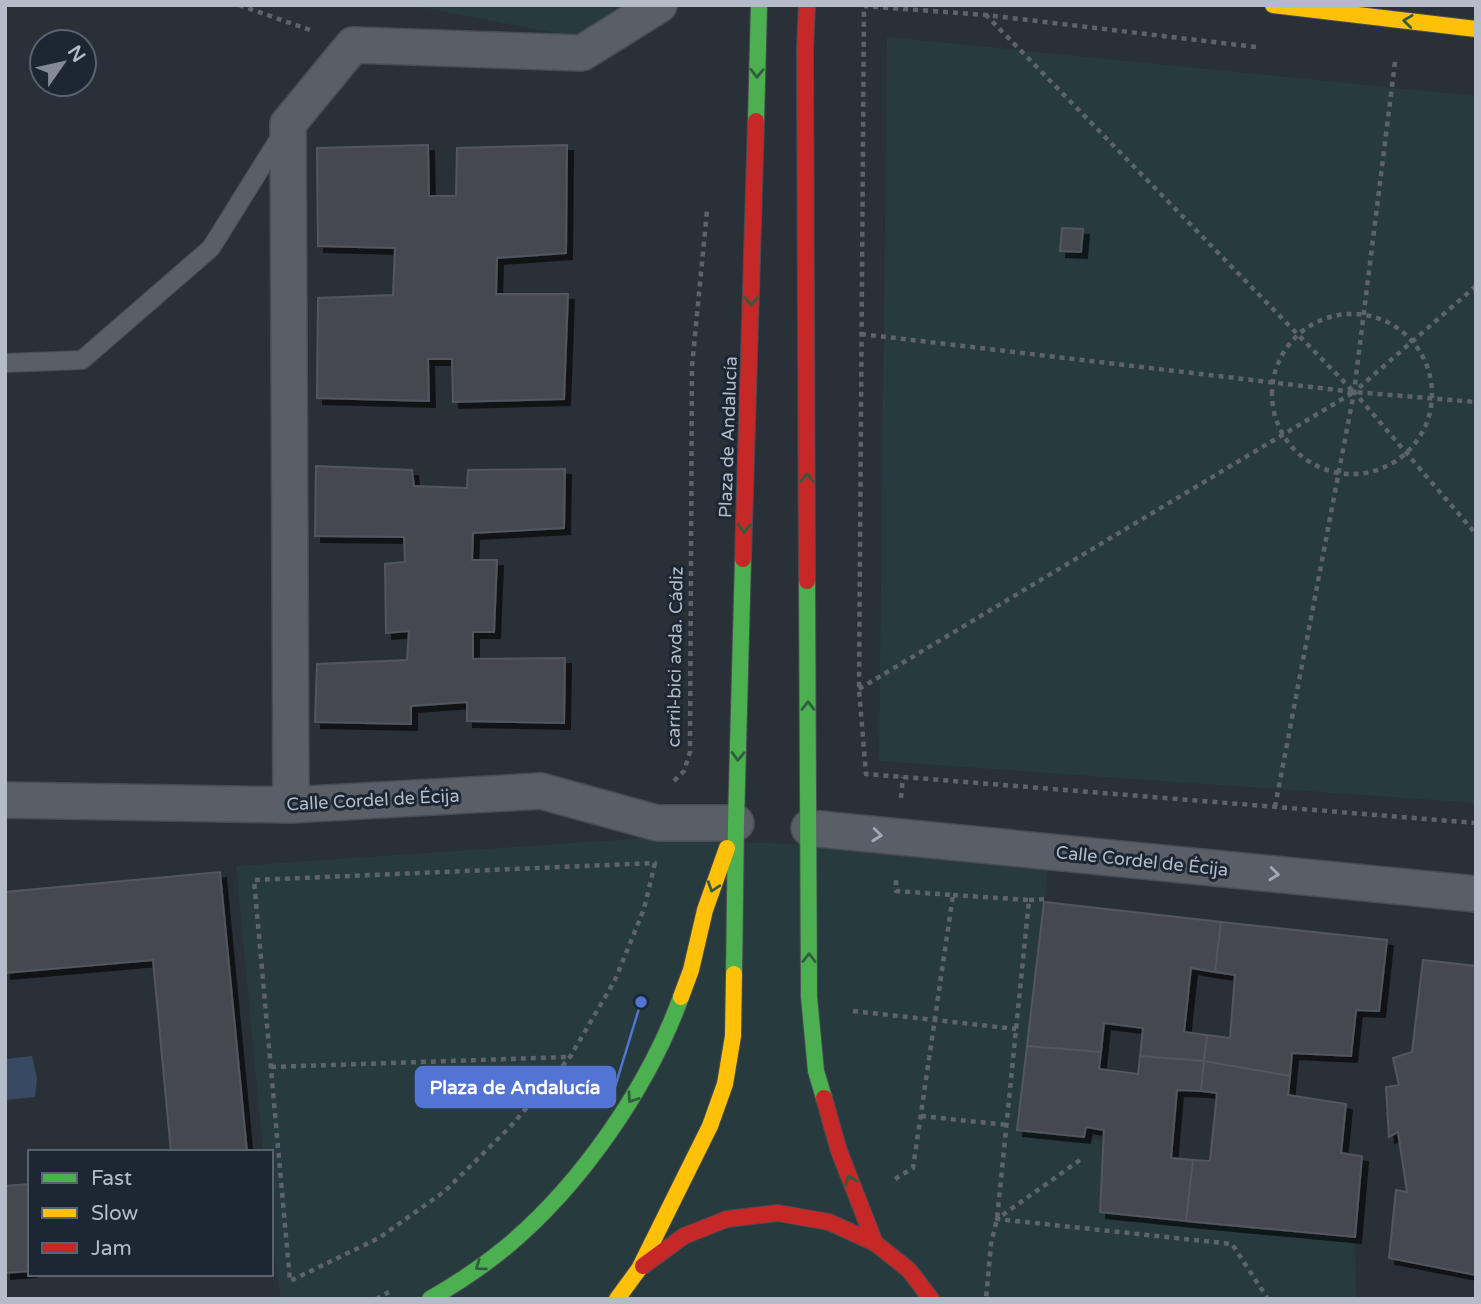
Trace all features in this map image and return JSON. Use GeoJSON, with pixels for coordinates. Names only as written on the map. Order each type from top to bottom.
{"type":"FeatureCollection","features":[{"type":"Feature","properties":{"kind":"main road","name":"Plaza de Andalucía"},"geometry":{"type":"LineString","coordinates":[[617,1299],[639,1269],[710,1126],[725,1084],[733,1036],[736,822],[758,5]]}},
{"type":"Feature","properties":{"kind":"main road"},"geometry":{"type":"LineString","coordinates":[[807,5],[809,997],[816,1071],[839,1151],[875,1243]]}},
{"type":"Feature","properties":{"kind":"main road"},"geometry":{"type":"LineString","coordinates":[[1273,5],[1476,29]]}},
{"type":"Feature","properties":{"kind":"main road"},"geometry":{"type":"LineString","coordinates":[[430,1299],[505,1248],[552,1203],[597,1149],[639,1087],[672,1022],[691,970],[705,910],[736,822]]}},
{"type":"Feature","properties":{"kind":"main road","name":"Plaza de Andalucía"},"geometry":{"type":"LineString","coordinates":[[639,1269],[695,1231],[727,1219],[778,1213],[829,1222],[875,1243],[909,1269],[932,1299]]}},
{"type":"Feature","properties":{"kind":"street"},"geometry":{"type":"LineString","coordinates":[[291,805],[288,124],[353,45],[582,53],[659,5]]}},
{"type":"Feature","properties":{"kind":"street","name":"Calle Cordel de Écija"},"geometry":{"type":"LineString","coordinates":[[5,800],[291,805],[541,791],[657,823],[736,822]]}},
{"type":"Feature","properties":{"kind":"street","name":"Calle Cordel de Écija"},"geometry":{"type":"LineString","coordinates":[[809,828],[1476,894]]}},
{"type":"Feature","properties":{"kind":"lane"},"geometry":{"type":"LineString","coordinates":[[5,363],[82,360],[211,248],[288,124]]}},
{"type":"Feature","properties":{"kind":"path"},"geometry":{"type":"LineString","coordinates":[[240,5],[353,45]]}},
{"type":"Feature","properties":{"kind":"path"},"geometry":{"type":"LineString","coordinates":[[1258,47],[986,15],[864,6],[859,689],[866,774],[1476,823]]}},
{"type":"Feature","properties":{"kind":"path"},"geometry":{"type":"LineString","coordinates":[[986,15],[1354,392],[1476,534]]}},
{"type":"Feature","properties":{"kind":"path"},"geometry":{"type":"LineString","coordinates":[[1275,807],[1354,392],[1395,62],[1408,64]]}},
{"type":"Feature","properties":{"kind":"path","name":"carril-bici avda. Cádiz"},"geometry":{"type":"LineString","coordinates":[[271,1067],[290,1281],[379,1238],[445,1191],[511,1126],[570,1057],[615,980],[644,909],[655,863],[660,788],[672,783],[684,771],[690,752],[692,366],[708,198]]}},
{"type":"Feature","properties":{"kind":"path"},"geometry":{"type":"LineString","coordinates":[[859,689],[1354,392],[1476,286]]}},
{"type":"Feature","properties":{"kind":"path"},"geometry":{"type":"LineString","coordinates":[[1333,315],[1364,315],[1385,320],[1407,335],[1423,357],[1431,382],[1431,408],[1422,433],[1406,452],[1384,468],[1358,474],[1332,471],[1307,461],[1288,442],[1275,419],[1271,392],[1276,367],[1289,343],[1309,326],[1333,315]]}},
{"type":"Feature","properties":{"kind":"path"},"geometry":{"type":"LineString","coordinates":[[861,334],[1354,392],[1476,402]]}},
{"type":"Feature","properties":{"kind":"path"},"geometry":{"type":"LineString","coordinates":[[570,1057],[271,1067],[254,880],[655,863],[663,866]]}},
{"type":"Feature","properties":{"kind":"path"},"geometry":{"type":"LineString","coordinates":[[896,891],[1049,899]]}},
{"type":"Feature","properties":{"kind":"path"},"geometry":{"type":"LineString","coordinates":[[859,1202],[913,1168],[953,895]]}},
{"type":"Feature","properties":{"kind":"path"},"geometry":{"type":"LineString","coordinates":[[986,1299],[991,1244],[998,1219],[1029,900]]}},
{"type":"Feature","properties":{"kind":"path"},"geometry":{"type":"LineString","coordinates":[[811,1010],[853,1011],[1016,1029]]}},
{"type":"Feature","properties":{"kind":"path"},"geometry":{"type":"LineString","coordinates":[[921,1116],[1007,1125]]}},
{"type":"Feature","properties":{"kind":"path"},"geometry":{"type":"LineString","coordinates":[[998,1219],[1080,1160]]}},
{"type":"Feature","properties":{"kind":"path"},"geometry":{"type":"LineString","coordinates":[[998,1219],[1232,1244],[1268,1299]]}},
{"type":"Feature","properties":{"kind":"path"},"geometry":{"type":"LineString","coordinates":[[376,1299],[396,1288]]}},
{"type":"Feature","properties":{"kind":"green space"},"geometry":{"type":"Polygon","coordinates":[[[410,5],[639,5],[607,43],[410,5]]]}},
{"type":"Feature","properties":{"kind":"green space"},"geometry":{"type":"Polygon","coordinates":[[[887,37],[1476,96],[1476,803],[879,761],[887,37]]]}},
{"type":"Feature","properties":{"kind":"green space"},"geometry":{"type":"Polygon","coordinates":[[[646,838],[887,848],[1049,862],[1017,1130],[1104,1141],[1101,1212],[1355,1237],[1356,1299],[281,1299],[273,1247],[273,1150],[263,1150],[236,866],[646,838]]]}},
{"type":"Feature","properties":{"kind":"water"},"geometry":{"type":"Polygon","coordinates":[[[32,1056],[37,1078],[35,1097],[5,1100],[5,1059],[32,1056]]]}},
{"type":"Feature","properties":{"kind":"building"},"geometry":{"type":"Polygon","coordinates":[[[428,145],[429,196],[456,196],[457,148],[567,145],[566,253],[497,258],[496,294],[568,294],[564,399],[453,402],[452,359],[428,359],[429,401],[317,398],[318,298],[393,295],[395,248],[318,246],[317,148],[428,145]]]}},
{"type":"Feature","properties":{"kind":"building"},"geometry":{"type":"Polygon","coordinates":[[[1062,228],[1083,229],[1081,252],[1060,251],[1062,228]]]}},
{"type":"Feature","properties":{"kind":"building"},"geometry":{"type":"Polygon","coordinates":[[[316,466],[412,470],[414,486],[467,488],[468,470],[565,469],[564,528],[473,533],[472,560],[497,560],[494,632],[473,632],[473,659],[565,658],[564,723],[467,721],[467,702],[411,706],[411,724],[315,722],[317,664],[407,660],[409,631],[386,633],[385,564],[405,562],[404,537],[315,536],[316,466]]]}},
{"type":"Feature","properties":{"kind":"building"},"geometry":{"type":"Polygon","coordinates":[[[220,872],[247,1150],[171,1150],[153,960],[5,973],[5,892],[220,872]]]}},
{"type":"Feature","properties":{"kind":"building"},"geometry":{"type":"Polygon","coordinates":[[[1044,902],[1221,922],[1215,972],[1191,968],[1184,1032],[1207,1035],[1204,1061],[1140,1056],[1143,1028],[1104,1023],[1101,1052],[1027,1046],[1044,902]]]}},
{"type":"Feature","properties":{"kind":"building"},"geometry":{"type":"Polygon","coordinates":[[[1221,922],[1387,940],[1379,1011],[1356,1010],[1351,1056],[1292,1053],[1290,1076],[1204,1061],[1207,1035],[1230,1038],[1235,975],[1215,972],[1221,922]]]}},
{"type":"Feature","properties":{"kind":"building"},"geometry":{"type":"Polygon","coordinates":[[[1423,960],[1476,966],[1476,1275],[1389,1258],[1396,1190],[1407,1192],[1398,1132],[1389,1137],[1386,1087],[1399,1085],[1393,1058],[1412,1052],[1423,960]]]}},
{"type":"Feature","properties":{"kind":"building"},"geometry":{"type":"Polygon","coordinates":[[[1027,1046],[1101,1052],[1099,1069],[1138,1074],[1140,1056],[1204,1061],[1201,1091],[1177,1090],[1171,1158],[1193,1160],[1186,1221],[1100,1212],[1104,1130],[1086,1127],[1084,1137],[1017,1130],[1027,1046]]]}},
{"type":"Feature","properties":{"kind":"building"},"geometry":{"type":"Polygon","coordinates":[[[1204,1061],[1290,1076],[1288,1095],[1346,1104],[1341,1153],[1362,1156],[1355,1237],[1186,1221],[1193,1160],[1210,1161],[1217,1093],[1201,1091],[1204,1061]]]}},
{"type":"Feature","properties":{"kind":"building"},"geometry":{"type":"Polygon","coordinates":[[[28,1184],[28,1271],[5,1273],[5,1186],[28,1184]]]}},
{"type":"Feature","properties":{"kind":"traffic: fast"},"geometry":{"type":"LineString","coordinates":[[756,121],[759,5]]}},
{"type":"Feature","properties":{"kind":"traffic: fast"},"geometry":{"type":"LineString","coordinates":[[734,974],[743,559]]}},
{"type":"Feature","properties":{"kind":"traffic: fast"},"geometry":{"type":"LineString","coordinates":[[807,581],[809,997],[816,1071],[824,1098]]}},
{"type":"Feature","properties":{"kind":"traffic: fast"},"geometry":{"type":"LineString","coordinates":[[430,1299],[505,1248],[560,1195],[585,1165],[631,1100],[667,1031],[681,997]]}},
{"type":"Feature","properties":{"kind":"traffic: slow"},"geometry":{"type":"LineString","coordinates":[[1273,5],[1476,29]]}},
{"type":"Feature","properties":{"kind":"traffic: slow"},"geometry":{"type":"LineString","coordinates":[[681,997],[691,970],[705,910],[727,848]]}},
{"type":"Feature","properties":{"kind":"traffic: slow"},"geometry":{"type":"LineString","coordinates":[[617,1299],[639,1269],[710,1126],[725,1084],[733,1036],[734,974]]}},
{"type":"Feature","properties":{"kind":"traffic: jam"},"geometry":{"type":"LineString","coordinates":[[807,5],[807,581]]}},
{"type":"Feature","properties":{"kind":"traffic: jam"},"geometry":{"type":"LineString","coordinates":[[743,559],[756,121]]}},
{"type":"Feature","properties":{"kind":"traffic: jam"},"geometry":{"type":"LineString","coordinates":[[824,1098],[839,1151],[875,1243]]}},
{"type":"Feature","properties":{"kind":"traffic: jam"},"geometry":{"type":"LineString","coordinates":[[643,1266],[684,1236],[727,1219],[778,1213],[829,1222],[875,1243],[909,1270],[931,1299]]}},
{"type":"Feature","properties":{"kind":"place","name":"Plaza de Andalucía"},"geometry":{"type":"Point","coordinates":[641,1002]}}]}
